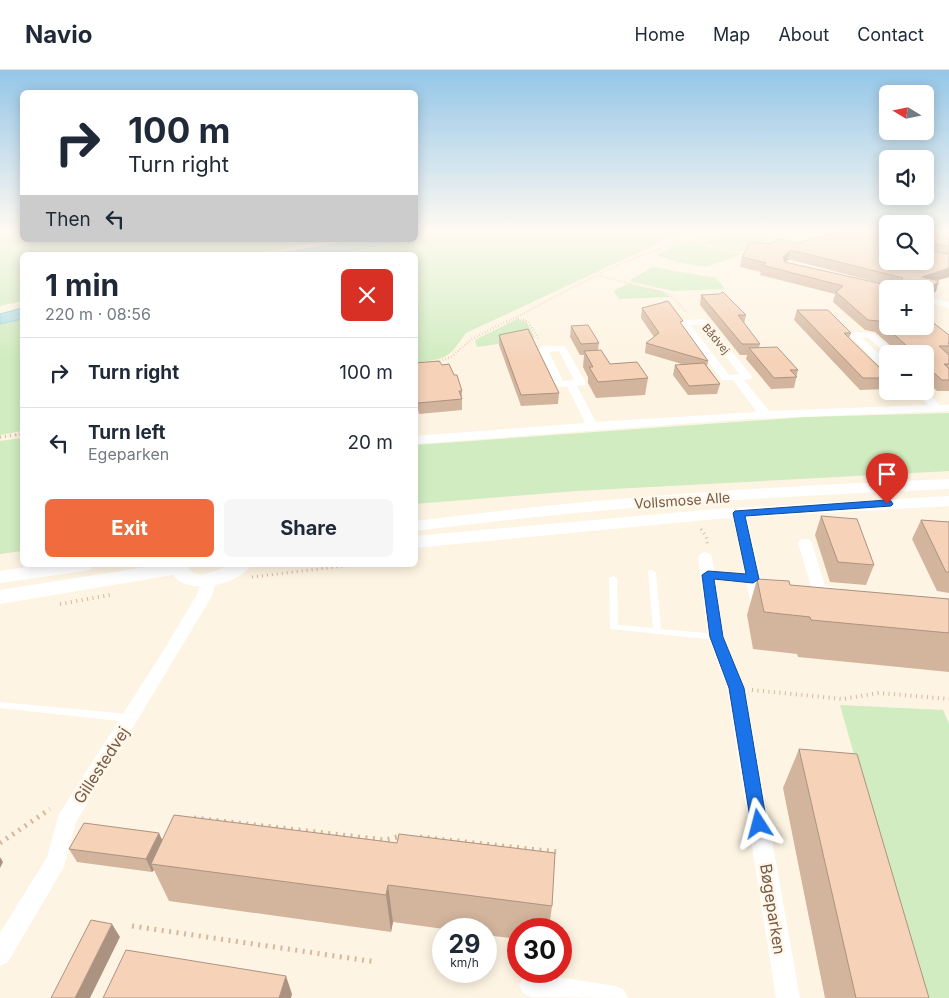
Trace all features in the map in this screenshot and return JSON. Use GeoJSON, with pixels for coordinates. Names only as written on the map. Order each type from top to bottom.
{"type":"FeatureCollection","features":[{"type":"Feature","properties":{"kind":"street"},"geometry":{"type":"LineString","coordinates":[[934,301],[949,305]]}},
{"type":"Feature","properties":{"kind":"street","name":"Bådvej"},"geometry":{"type":"LineString","coordinates":[[685,322],[703,322],[747,377],[736,377],[726,378],[685,322]]}},
{"type":"Feature","properties":{"kind":"street"},"geometry":{"type":"LineString","coordinates":[[879,359],[854,335],[871,335],[882,345]]}},
{"type":"Feature","properties":{"kind":"street"},"geometry":{"type":"LineString","coordinates":[[562,348],[581,383],[570,383],[560,384],[543,350],[562,348]]}},
{"type":"Feature","properties":{"kind":"street","name":"Bådvej"},"geometry":{"type":"LineString","coordinates":[[736,377],[765,414]]}},
{"type":"Feature","properties":{"kind":"street"},"geometry":{"type":"LineString","coordinates":[[570,383],[592,425]]}},
{"type":"Feature","properties":{"kind":"street"},"geometry":{"type":"LineString","coordinates":[[929,400],[937,408]]}},
{"type":"Feature","properties":{"kind":"street"},"geometry":{"type":"LineString","coordinates":[[418,440],[592,425],[765,414],[949,408]]}},
{"type":"Feature","properties":{"kind":"street","name":"Vollsmose Alle"},"geometry":{"type":"LineString","coordinates":[[418,526],[579,508],[695,498],[949,484]]}},
{"type":"Feature","properties":{"kind":"street","name":"Vollsmose Alle"},"geometry":{"type":"LineString","coordinates":[[418,542],[739,513],[949,501]]}},
{"type":"Feature","properties":{"kind":"street"},"geometry":{"type":"LineString","coordinates":[[739,513],[758,600]]}},
{"type":"Feature","properties":{"kind":"street"},"geometry":{"type":"LineString","coordinates":[[805,543],[819,590],[848,593]]}},
{"type":"Feature","properties":{"kind":"street","name":"Bøgeparken"},"geometry":{"type":"LineString","coordinates":[[707,566],[716,637],[736,688],[788,998]]}},
{"type":"Feature","properties":{"kind":"street"},"geometry":{"type":"LineString","coordinates":[[0,578],[72,567]]}},
{"type":"Feature","properties":{"kind":"street"},"geometry":{"type":"LineString","coordinates":[[0,597],[172,567]]}},
{"type":"Feature","properties":{"kind":"street"},"geometry":{"type":"LineString","coordinates":[[179,567],[188,578],[217,578],[238,567]]}},
{"type":"Feature","properties":{"kind":"street","name":"Gillestedvej"},"geometry":{"type":"LineString","coordinates":[[0,954],[57,860],[66,820],[112,745],[131,719],[204,596],[217,578]]}},
{"type":"Feature","properties":{"kind":"street"},"geometry":{"type":"LineString","coordinates":[[531,985],[616,998]]}},
{"type":"Feature","properties":{"kind":"lane"},"geometry":{"type":"LineString","coordinates":[[707,566],[753,579]]}},
{"type":"Feature","properties":{"kind":"lane"},"geometry":{"type":"LineString","coordinates":[[652,572],[657,631]]}},
{"type":"Feature","properties":{"kind":"lane"},"geometry":{"type":"LineString","coordinates":[[613,578],[614,627],[716,637]]}},
{"type":"Feature","properties":{"kind":"lane"},"geometry":{"type":"LineString","coordinates":[[0,705],[131,719]]}},
{"type":"Feature","properties":{"kind":"path"},"geometry":{"type":"LineString","coordinates":[[430,363],[452,357],[472,339],[600,276],[670,294],[694,322]]}},
{"type":"Feature","properties":{"kind":"path"},"geometry":{"type":"LineString","coordinates":[[515,318],[528,322],[543,350]]}},
{"type":"Feature","properties":{"kind":"path"},"geometry":{"type":"LineString","coordinates":[[0,437],[20,434]]}},
{"type":"Feature","properties":{"kind":"path"},"geometry":{"type":"LineString","coordinates":[[217,578],[242,578],[335,567]]}},
{"type":"Feature","properties":{"kind":"path"},"geometry":{"type":"LineString","coordinates":[[736,688],[843,699],[879,693],[949,699]]}},
{"type":"Feature","properties":{"kind":"path"},"geometry":{"type":"LineString","coordinates":[[0,843],[50,809]]}},
{"type":"Feature","properties":{"kind":"path"},"geometry":{"type":"LineString","coordinates":[[184,818],[201,818],[385,840],[409,836],[558,852]]}},
{"type":"Feature","properties":{"kind":"path"},"geometry":{"type":"LineString","coordinates":[[132,926],[376,962]]}},
{"type":"Feature","properties":{"kind":"green space"},"geometry":{"type":"Polygon","coordinates":[[[0,275],[20,275],[20,301],[0,306],[0,275]]]}},
{"type":"Feature","properties":{"kind":"green space"},"geometry":{"type":"Polygon","coordinates":[[[418,275],[590,275],[466,333],[450,353],[434,360],[418,363],[418,275]]]}},
{"type":"Feature","properties":{"kind":"green space"},"geometry":{"type":"Polygon","coordinates":[[[638,275],[701,275],[716,278],[725,289],[673,291],[630,280],[638,275]]]}},
{"type":"Feature","properties":{"kind":"green space"},"geometry":{"type":"Polygon","coordinates":[[[628,284],[661,291],[670,297],[619,299],[614,292],[615,290],[628,284]]]}},
{"type":"Feature","properties":{"kind":"green space"},"geometry":{"type":"Polygon","coordinates":[[[20,319],[20,431],[0,435],[0,324],[20,319]]]}},
{"type":"Feature","properties":{"kind":"green space"},"geometry":{"type":"Polygon","coordinates":[[[517,319],[527,323],[535,338],[477,347],[475,340],[517,319]]]}},
{"type":"Feature","properties":{"kind":"green space"},"geometry":{"type":"Polygon","coordinates":[[[949,413],[949,471],[576,491],[418,504],[418,445],[807,417],[949,413]]]}},
{"type":"Feature","properties":{"kind":"green space"},"geometry":{"type":"Polygon","coordinates":[[[20,438],[20,551],[0,554],[0,441],[20,438]]]}},
{"type":"Feature","properties":{"kind":"green space"},"geometry":{"type":"Polygon","coordinates":[[[840,705],[943,710],[949,724],[949,998],[923,998],[840,705]]]}},
{"type":"Feature","properties":{"kind":"water"},"geometry":{"type":"Polygon","coordinates":[[[20,309],[20,319],[0,324],[0,314],[20,309]]]}},
{"type":"Feature","properties":{"kind":"building"},"geometry":{"type":"Polygon","coordinates":[[[802,275],[844,275],[879,283],[879,321],[868,320],[836,292],[843,286],[802,275]]]}},
{"type":"Feature","properties":{"kind":"building"},"geometry":{"type":"Polygon","coordinates":[[[892,275],[927,275],[922,277],[939,281],[934,285],[934,280],[902,280],[903,278],[892,275]]]}},
{"type":"Feature","properties":{"kind":"building"},"geometry":{"type":"Polygon","coordinates":[[[723,292],[746,315],[738,315],[760,344],[742,344],[701,295],[723,292]]]}},
{"type":"Feature","properties":{"kind":"building"},"geometry":{"type":"Polygon","coordinates":[[[668,301],[683,321],[680,322],[708,361],[646,343],[659,333],[642,308],[668,301]]]}},
{"type":"Feature","properties":{"kind":"building"},"geometry":{"type":"Polygon","coordinates":[[[797,310],[828,310],[851,333],[844,333],[879,367],[879,378],[863,378],[797,310]]]}},
{"type":"Feature","properties":{"kind":"building"},"geometry":{"type":"Polygon","coordinates":[[[934,323],[949,335],[949,346],[939,346],[949,355],[949,364],[944,364],[949,369],[949,380],[942,380],[934,373],[934,345],[906,345],[895,335],[934,335],[934,323]]]}},
{"type":"Feature","properties":{"kind":"building"},"geometry":{"type":"Polygon","coordinates":[[[588,325],[599,343],[581,344],[571,326],[588,325]]]}},
{"type":"Feature","properties":{"kind":"building"},"geometry":{"type":"Polygon","coordinates":[[[528,329],[559,393],[521,395],[499,335],[528,329]]]}},
{"type":"Feature","properties":{"kind":"building"},"geometry":{"type":"Polygon","coordinates":[[[777,347],[798,370],[790,370],[797,377],[774,378],[749,348],[777,347]]]}},
{"type":"Feature","properties":{"kind":"building"},"geometry":{"type":"Polygon","coordinates":[[[601,350],[610,364],[637,362],[648,378],[598,382],[589,367],[593,367],[584,351],[601,350]]]}},
{"type":"Feature","properties":{"kind":"building"},"geometry":{"type":"Polygon","coordinates":[[[439,361],[442,365],[449,364],[454,375],[457,375],[462,391],[459,391],[462,399],[418,403],[418,363],[439,361]]]}},
{"type":"Feature","properties":{"kind":"building"},"geometry":{"type":"Polygon","coordinates":[[[704,363],[720,384],[689,386],[675,365],[704,363]]]}},
{"type":"Feature","properties":{"kind":"building"},"geometry":{"type":"Polygon","coordinates":[[[821,516],[857,519],[874,565],[838,562],[821,516]]]}},
{"type":"Feature","properties":{"kind":"building"},"geometry":{"type":"Polygon","coordinates":[[[921,520],[949,522],[949,572],[946,572],[921,520]]]}},
{"type":"Feature","properties":{"kind":"building"},"geometry":{"type":"Polygon","coordinates":[[[757,579],[789,581],[790,585],[949,599],[949,633],[811,620],[810,617],[764,612],[757,579]]]}},
{"type":"Feature","properties":{"kind":"building"},"geometry":{"type":"Polygon","coordinates":[[[799,749],[857,754],[929,998],[856,998],[799,749]]]}},
{"type":"Feature","properties":{"kind":"building"},"geometry":{"type":"Polygon","coordinates":[[[174,815],[397,843],[399,834],[555,853],[552,906],[388,885],[386,895],[151,864],[174,815]]]}},
{"type":"Feature","properties":{"kind":"building"},"geometry":{"type":"Polygon","coordinates":[[[84,823],[159,833],[146,859],[69,849],[84,823]]]}},
{"type":"Feature","properties":{"kind":"building"},"geometry":{"type":"Polygon","coordinates":[[[91,920],[112,924],[75,998],[51,998],[91,920]]]}},
{"type":"Feature","properties":{"kind":"building"},"geometry":{"type":"Polygon","coordinates":[[[126,950],[286,976],[279,998],[103,998],[126,950]]]}},
{"type":"Feature","properties":{"kind":"route"},"geometry":{"type":"LineString","coordinates":[[759,824],[736,688],[716,637],[708,575],[753,579],[739,513],[887,504]]}}]}
